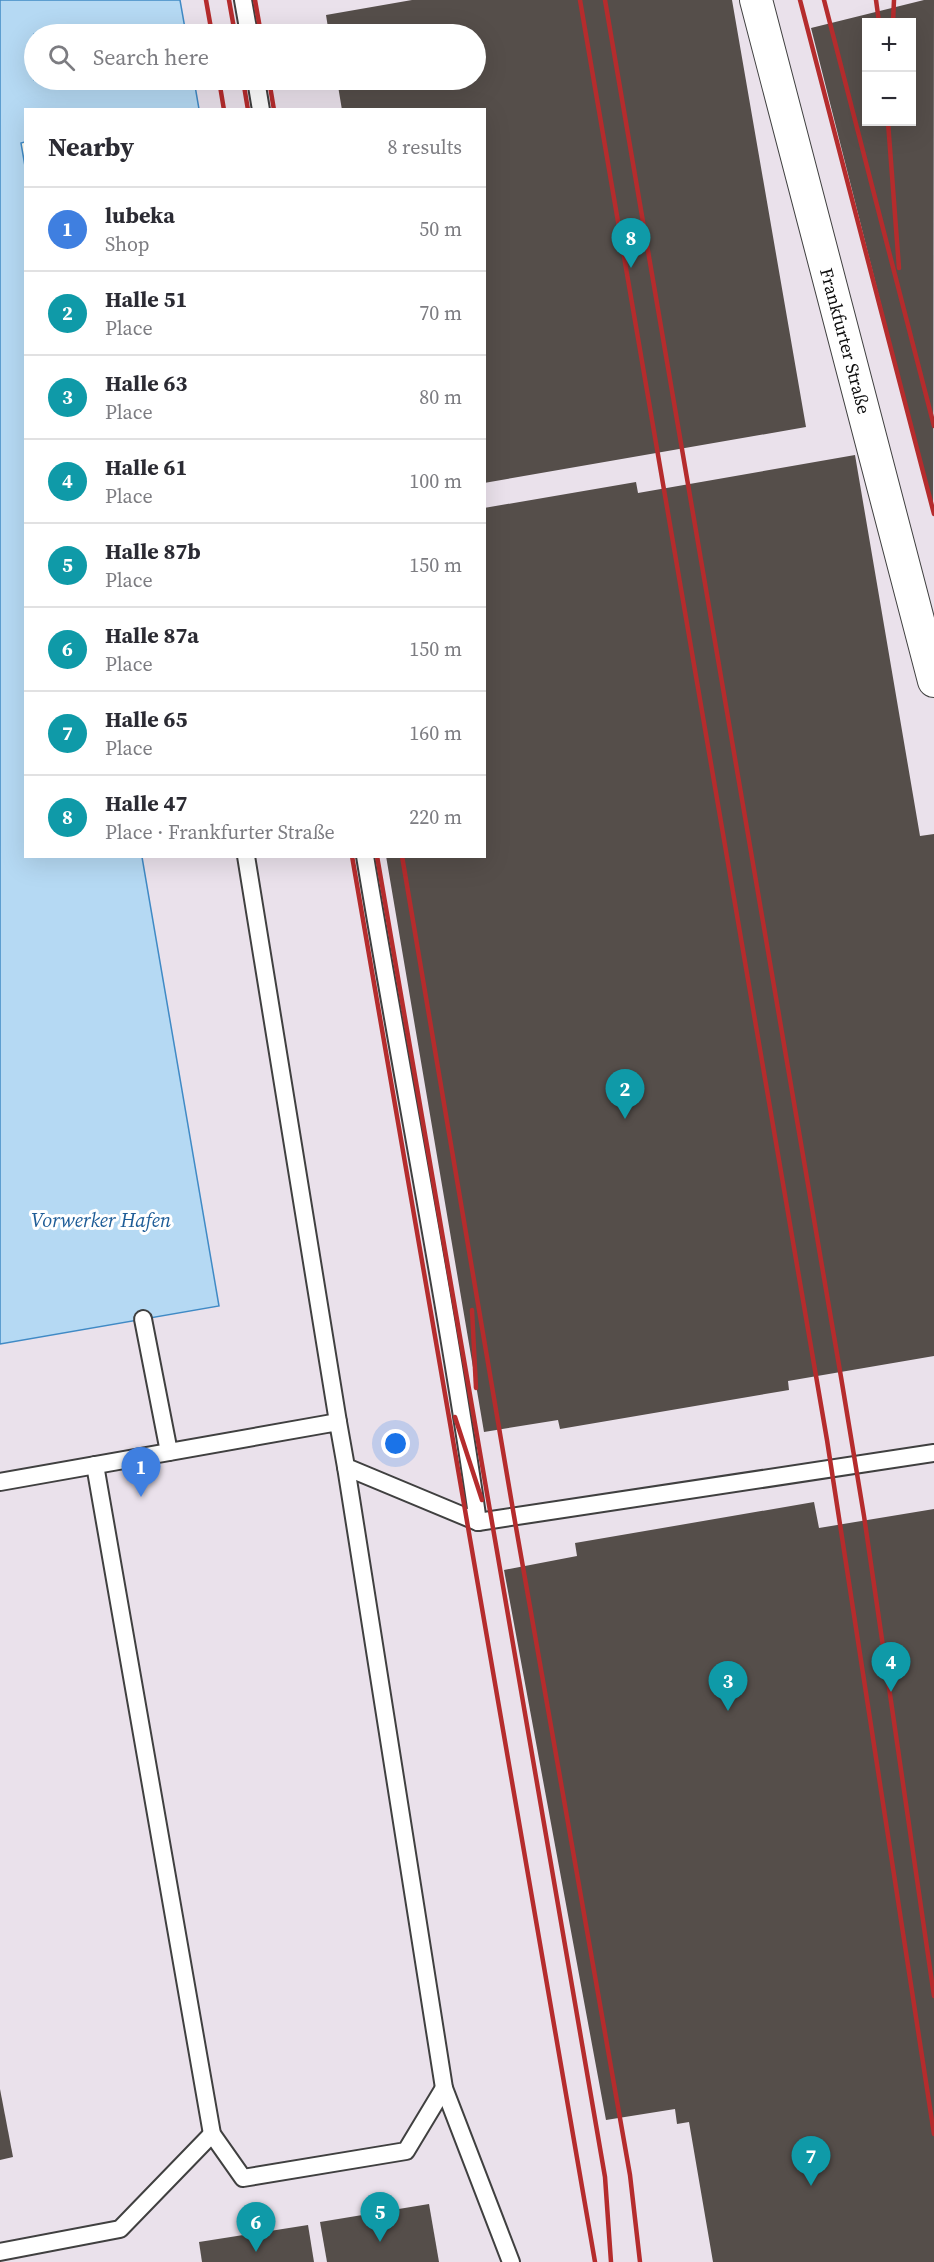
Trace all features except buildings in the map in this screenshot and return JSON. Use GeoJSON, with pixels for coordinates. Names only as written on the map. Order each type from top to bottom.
{"type":"FeatureCollection","features":[{"type":"Feature","properties":{"kind":"street","name":"Frankfurter Straße"},"geometry":{"type":"LineString","coordinates":[[756,0],[934,681]]}},
{"type":"Feature","properties":{"kind":"lane"},"geometry":{"type":"LineString","coordinates":[[243,0],[247,24]]}},
{"type":"Feature","properties":{"kind":"lane"},"geometry":{"type":"LineString","coordinates":[[258,90],[261,108]]}},
{"type":"Feature","properties":{"kind":"lane"},"geometry":{"type":"LineString","coordinates":[[246,858],[444,2088],[511,2262]]}},
{"type":"Feature","properties":{"kind":"lane"},"geometry":{"type":"LineString","coordinates":[[365,858],[400,1066],[456,1370],[478,1522]]}},
{"type":"Feature","properties":{"kind":"lane"},"geometry":{"type":"LineString","coordinates":[[143,1319],[169,1452]]}},
{"type":"Feature","properties":{"kind":"lane"},"geometry":{"type":"LineString","coordinates":[[0,1482],[338,1422]]}},
{"type":"Feature","properties":{"kind":"lane"},"geometry":{"type":"LineString","coordinates":[[346,1467],[478,1522],[934,1453]]}},
{"type":"Feature","properties":{"kind":"lane"},"geometry":{"type":"LineString","coordinates":[[95,1465],[212,2134],[243,2178],[406,2151],[444,2088]]}},
{"type":"Feature","properties":{"kind":"lane"},"geometry":{"type":"LineString","coordinates":[[0,2252],[120,2229],[212,2134]]}},
{"type":"Feature","properties":{"kind":"shaded area"},"geometry":{"type":"Polygon","coordinates":[[[180,0],[934,0],[934,2262],[0,2262],[0,1344],[219,1305],[142,858],[486,858],[486,108],[199,108],[196,90],[486,90],[486,24],[184,24],[180,0]]]}},
{"type":"Feature","properties":{"kind":"water","name":"Vorwerker Hafen"},"geometry":{"type":"Polygon","coordinates":[[[0,0],[180,0],[184,24],[24,24],[24,90],[196,90],[199,108],[24,108],[24,142],[21,143],[24,160],[24,858],[142,858],[219,1306],[0,1344],[0,0]]]}},
{"type":"Feature","properties":{"kind":"railway"},"geometry":{"type":"LineString","coordinates":[[206,0],[210,24]]}},
{"type":"Feature","properties":{"kind":"railway"},"geometry":{"type":"LineString","coordinates":[[229,0],[233,24]]}},
{"type":"Feature","properties":{"kind":"railway"},"geometry":{"type":"LineString","coordinates":[[255,0],[259,24]]}},
{"type":"Feature","properties":{"kind":"railway"},"geometry":{"type":"LineString","coordinates":[[580,0],[827,1440],[934,2134]]}},
{"type":"Feature","properties":{"kind":"railway"},"geometry":{"type":"LineString","coordinates":[[605,0],[864,1516],[934,1996]]}},
{"type":"Feature","properties":{"kind":"railway"},"geometry":{"type":"LineString","coordinates":[[800,0],[934,514]]}},
{"type":"Feature","properties":{"kind":"railway"},"geometry":{"type":"LineString","coordinates":[[824,0],[934,426]]}},
{"type":"Feature","properties":{"kind":"railway"},"geometry":{"type":"LineString","coordinates":[[876,0],[878,18]]}},
{"type":"Feature","properties":{"kind":"railway"},"geometry":{"type":"LineString","coordinates":[[893,18],[894,0]]}},
{"type":"Feature","properties":{"kind":"railway"},"geometry":{"type":"LineString","coordinates":[[221,90],[224,108]]}},
{"type":"Feature","properties":{"kind":"railway"},"geometry":{"type":"LineString","coordinates":[[245,90],[248,108]]}},
{"type":"Feature","properties":{"kind":"railway"},"geometry":{"type":"LineString","coordinates":[[271,90],[274,108]]}},
{"type":"Feature","properties":{"kind":"railway"},"geometry":{"type":"LineString","coordinates":[[888,126],[899,268]]}},
{"type":"Feature","properties":{"kind":"railway"},"geometry":{"type":"LineString","coordinates":[[352,858],[595,2262]]}},
{"type":"Feature","properties":{"kind":"railway"},"geometry":{"type":"LineString","coordinates":[[377,858],[605,2177],[611,2262]]}},
{"type":"Feature","properties":{"kind":"railway"},"geometry":{"type":"LineString","coordinates":[[402,858],[514,1516],[630,2175],[640,2262]]}},
{"type":"Feature","properties":{"kind":"railway"},"geometry":{"type":"LineString","coordinates":[[472,1310],[476,1388]]}},
{"type":"Feature","properties":{"kind":"railway"},"geometry":{"type":"LineString","coordinates":[[455,1417],[482,1500]]}},
{"type":"Feature","properties":{"kind":"place","name":"Halle 47"},"geometry":{"type":"Point","coordinates":[631,268]}},
{"type":"Feature","properties":{"kind":"place","name":"Halle 51"},"geometry":{"type":"Point","coordinates":[625,1119]}},
{"type":"Feature","properties":{"kind":"place","name":"lubeka"},"geometry":{"type":"Point","coordinates":[141,1497]}},
{"type":"Feature","properties":{"kind":"place","name":"Halle 61"},"geometry":{"type":"Point","coordinates":[891,1692]}},
{"type":"Feature","properties":{"kind":"place","name":"Halle 63"},"geometry":{"type":"Point","coordinates":[728,1711]}},
{"type":"Feature","properties":{"kind":"place","name":"Halle 65"},"geometry":{"type":"Point","coordinates":[811,2186]}},
{"type":"Feature","properties":{"kind":"place","name":"Halle 87b"},"geometry":{"type":"Point","coordinates":[380,2242]}},
{"type":"Feature","properties":{"kind":"place","name":"Halle 87a"},"geometry":{"type":"Point","coordinates":[256,2252]}}]}
